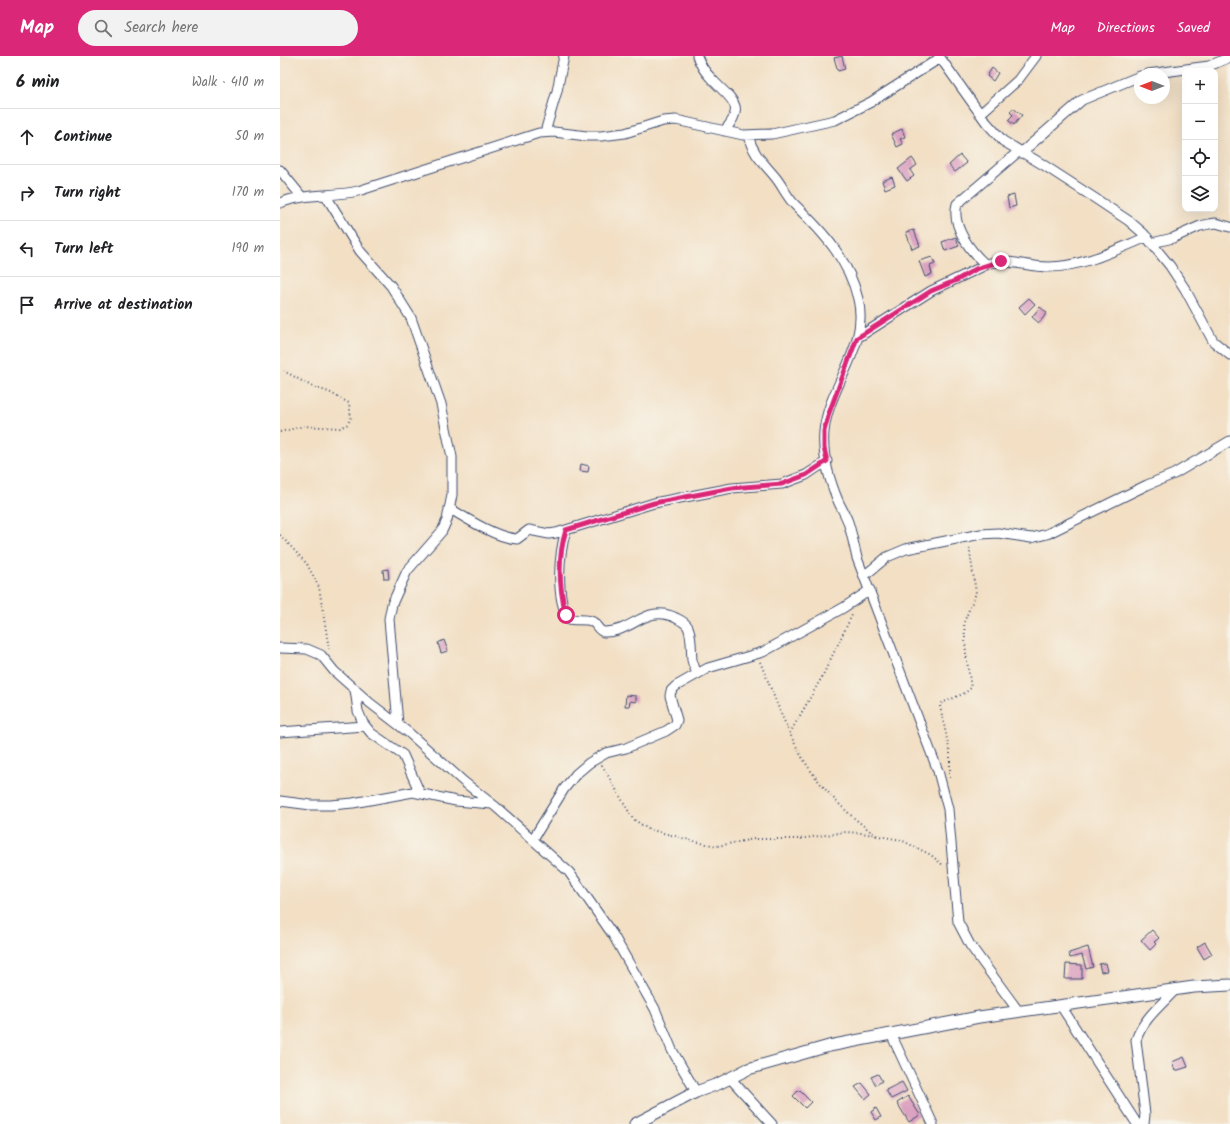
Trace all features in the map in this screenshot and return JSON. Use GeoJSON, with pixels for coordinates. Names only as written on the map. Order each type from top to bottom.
{"type":"FeatureCollection","features":[{"type":"Feature","properties":{"kind":"street"},"geometry":{"type":"LineString","coordinates":[[545,132],[557,91],[564,56]]}},
{"type":"Feature","properties":{"kind":"street"},"geometry":{"type":"LineString","coordinates":[[696,56],[710,78],[734,102],[736,114],[734,120],[724,131]]}},
{"type":"Feature","properties":{"kind":"street"},"geometry":{"type":"LineString","coordinates":[[980,114],[1018,80],[1036,56]]}},
{"type":"Feature","properties":{"kind":"street"},"geometry":{"type":"LineString","coordinates":[[280,204],[302,197],[326,196],[358,191],[522,137],[545,132],[601,136],[625,133],[664,121],[676,120],[748,136],[772,134],[835,120],[871,102],[939,57],[980,114],[1003,142],[1042,164],[1101,202],[1129,221],[1150,240],[1185,289],[1214,341],[1230,354]]}},
{"type":"Feature","properties":{"kind":"street"},"geometry":{"type":"LineString","coordinates":[[1170,71],[1209,66],[1230,57]]}},
{"type":"Feature","properties":{"kind":"street"},"geometry":{"type":"LineString","coordinates":[[986,265],[976,255],[960,229],[956,216],[957,204],[1082,100],[1134,78]]}},
{"type":"Feature","properties":{"kind":"street"},"geometry":{"type":"LineString","coordinates":[[748,136],[753,151],[758,159],[777,179],[786,195],[839,253],[859,300],[860,311],[857,338],[829,413],[824,431],[824,448],[839,502],[848,522],[856,558],[870,590],[938,771],[948,809],[958,922],[970,945],[1019,1012]]}},
{"type":"Feature","properties":{"kind":"street"},"geometry":{"type":"LineString","coordinates":[[280,170],[302,197]]}},
{"type":"Feature","properties":{"kind":"street"},"geometry":{"type":"LineString","coordinates":[[326,196],[360,251],[391,286],[411,318],[441,404],[452,457],[452,495],[442,531],[418,556],[407,571],[392,604],[390,619],[398,724]]}},
{"type":"Feature","properties":{"kind":"street"},"geometry":{"type":"LineString","coordinates":[[857,338],[931,291],[986,265],[1001,261],[1033,267],[1064,267],[1150,240],[1172,238],[1205,225],[1216,223],[1230,227]]}},
{"type":"Feature","properties":{"kind":"street"},"geometry":{"type":"LineString","coordinates":[[864,576],[888,557],[906,549],[998,533],[1031,538],[1047,534],[1147,485],[1174,474],[1230,441]]}},
{"type":"Feature","properties":{"kind":"street"},"geometry":{"type":"LineString","coordinates":[[449,508],[477,526],[511,539],[521,537],[529,530],[549,534],[566,530],[654,503],[732,488],[782,484],[806,475],[827,461]]}},
{"type":"Feature","properties":{"kind":"street"},"geometry":{"type":"LineString","coordinates":[[566,530],[562,544],[559,575],[564,607],[569,619],[588,620],[593,622],[601,631],[604,632],[614,631],[659,612],[666,614],[685,623],[688,628],[693,662],[697,674]]}},
{"type":"Feature","properties":{"kind":"street"},"geometry":{"type":"LineString","coordinates":[[533,839],[564,789],[576,774],[606,753],[626,748],[672,728],[677,720],[671,703],[671,691],[676,686],[708,668],[756,654],[791,637],[870,590]]}},
{"type":"Feature","properties":{"kind":"street"},"geometry":{"type":"LineString","coordinates":[[280,648],[307,649],[321,655],[355,689],[533,839],[569,872],[613,935],[655,1009],[672,1050],[696,1092]]}},
{"type":"Feature","properties":{"kind":"street"},"geometry":{"type":"LineString","coordinates":[[355,689],[358,711],[365,726],[371,733],[403,755],[420,793]]}},
{"type":"Feature","properties":{"kind":"street"},"geometry":{"type":"LineString","coordinates":[[280,732],[365,726]]}},
{"type":"Feature","properties":{"kind":"street"},"geometry":{"type":"LineString","coordinates":[[280,801],[310,805],[331,805],[353,803],[370,798],[413,792],[456,801],[492,804]]}},
{"type":"Feature","properties":{"kind":"street"},"geometry":{"type":"LineString","coordinates":[[635,1124],[696,1092],[748,1069],[829,1046],[1019,1012],[1176,990],[1230,985]]}},
{"type":"Feature","properties":{"kind":"street"},"geometry":{"type":"LineString","coordinates":[[1144,1124],[1145,1114],[1136,1040],[1140,1030],[1149,1016],[1176,990]]}},
{"type":"Feature","properties":{"kind":"street"},"geometry":{"type":"LineString","coordinates":[[1061,1006],[1137,1124]]}},
{"type":"Feature","properties":{"kind":"street"},"geometry":{"type":"LineString","coordinates":[[891,1034],[933,1124]]}},
{"type":"Feature","properties":{"kind":"street"},"geometry":{"type":"LineString","coordinates":[[730,1078],[772,1124]]}},
{"type":"Feature","properties":{"kind":"path"},"geometry":{"type":"LineString","coordinates":[[280,432],[304,426],[340,428],[348,424],[351,417],[349,403],[329,392],[313,387],[284,371]]}},
{"type":"Feature","properties":{"kind":"path"},"geometry":{"type":"LineString","coordinates":[[280,535],[307,564],[319,588],[331,666]]}},
{"type":"Feature","properties":{"kind":"path"},"geometry":{"type":"LineString","coordinates":[[950,783],[950,753],[940,706],[942,702],[965,693],[972,688],[966,654],[964,622],[976,593],[968,537]]}},
{"type":"Feature","properties":{"kind":"path"},"geometry":{"type":"LineString","coordinates":[[790,733],[822,677],[861,596]]}},
{"type":"Feature","properties":{"kind":"path"},"geometry":{"type":"LineString","coordinates":[[756,654],[796,747],[811,771],[834,799],[857,821],[878,836]]}},
{"type":"Feature","properties":{"kind":"path"},"geometry":{"type":"LineString","coordinates":[[598,758],[633,819],[648,829],[717,846],[754,839],[799,838],[846,832],[878,836],[901,840],[915,846],[931,855],[954,875]]}},
{"type":"Feature","properties":{"kind":"building"},"geometry":{"type":"Polygon","coordinates":[[[842,56],[845,69],[838,71],[834,58],[842,56]]]}},
{"type":"Feature","properties":{"kind":"building"},"geometry":{"type":"Polygon","coordinates":[[[992,68],[998,73],[993,81],[987,76],[992,68]]]}},
{"type":"Feature","properties":{"kind":"building"},"geometry":{"type":"Polygon","coordinates":[[[1013,108],[1022,115],[1014,125],[1008,120],[1013,115],[1010,112],[1013,108]]]}},
{"type":"Feature","properties":{"kind":"building"},"geometry":{"type":"Polygon","coordinates":[[[902,129],[905,137],[900,139],[903,144],[897,147],[891,134],[902,129]]]}},
{"type":"Feature","properties":{"kind":"building"},"geometry":{"type":"Polygon","coordinates":[[[960,155],[967,163],[955,172],[949,165],[960,155]]]}},
{"type":"Feature","properties":{"kind":"building"},"geometry":{"type":"Polygon","coordinates":[[[912,158],[917,165],[910,170],[914,176],[907,181],[898,169],[912,158]]]}},
{"type":"Feature","properties":{"kind":"building"},"geometry":{"type":"Polygon","coordinates":[[[892,177],[895,185],[885,189],[882,181],[892,177]]]}},
{"type":"Feature","properties":{"kind":"building"},"geometry":{"type":"Polygon","coordinates":[[[1014,195],[1016,206],[1009,208],[1007,197],[1014,195]]]}},
{"type":"Feature","properties":{"kind":"building"},"geometry":{"type":"Polygon","coordinates":[[[914,230],[920,246],[912,249],[906,232],[914,230]]]}},
{"type":"Feature","properties":{"kind":"building"},"geometry":{"type":"Polygon","coordinates":[[[956,237],[959,246],[945,251],[942,242],[956,237]]]}},
{"type":"Feature","properties":{"kind":"building"},"geometry":{"type":"Polygon","coordinates":[[[932,257],[935,264],[930,266],[932,274],[925,277],[919,261],[932,257]]]}},
{"type":"Feature","properties":{"kind":"building"},"geometry":{"type":"Polygon","coordinates":[[[1029,298],[1035,304],[1025,314],[1019,307],[1029,298]]]}},
{"type":"Feature","properties":{"kind":"building"},"geometry":{"type":"Polygon","coordinates":[[[1040,307],[1047,313],[1039,323],[1032,317],[1040,307]]]}},
{"type":"Feature","properties":{"kind":"building"},"geometry":{"type":"Polygon","coordinates":[[[581,464],[589,466],[588,472],[580,471],[581,464]]]}},
{"type":"Feature","properties":{"kind":"building"},"geometry":{"type":"Polygon","coordinates":[[[388,569],[389,579],[384,579],[383,570],[388,569]]]}},
{"type":"Feature","properties":{"kind":"building"},"geometry":{"type":"Polygon","coordinates":[[[444,640],[448,651],[441,653],[438,643],[444,640]]]}},
{"type":"Feature","properties":{"kind":"building"},"geometry":{"type":"Polygon","coordinates":[[[626,695],[636,696],[636,702],[630,701],[629,706],[625,706],[626,695]]]}},
{"type":"Feature","properties":{"kind":"building"},"geometry":{"type":"Polygon","coordinates":[[[1152,930],[1159,938],[1154,942],[1156,944],[1150,950],[1141,940],[1152,930]]]}},
{"type":"Feature","properties":{"kind":"building"},"geometry":{"type":"Polygon","coordinates":[[[1205,942],[1212,954],[1204,959],[1197,947],[1205,942]]]}},
{"type":"Feature","properties":{"kind":"building"},"geometry":{"type":"Polygon","coordinates":[[[1088,947],[1093,967],[1086,969],[1082,955],[1070,958],[1069,953],[1088,947]]]}},
{"type":"Feature","properties":{"kind":"building"},"geometry":{"type":"Polygon","coordinates":[[[1106,963],[1108,971],[1101,972],[1099,964],[1106,963]]]}},
{"type":"Feature","properties":{"kind":"building"},"geometry":{"type":"Polygon","coordinates":[[[1066,964],[1082,965],[1082,979],[1065,979],[1066,964]]]}},
{"type":"Feature","properties":{"kind":"building"},"geometry":{"type":"Polygon","coordinates":[[[1184,1057],[1188,1067],[1175,1071],[1172,1062],[1184,1057]]]}},
{"type":"Feature","properties":{"kind":"building"},"geometry":{"type":"Polygon","coordinates":[[[878,1074],[882,1081],[876,1085],[871,1077],[878,1074]]]}},
{"type":"Feature","properties":{"kind":"building"},"geometry":{"type":"Polygon","coordinates":[[[902,1082],[907,1091],[891,1099],[886,1090],[902,1082]]]}},
{"type":"Feature","properties":{"kind":"building"},"geometry":{"type":"Polygon","coordinates":[[[862,1083],[871,1094],[865,1099],[855,1087],[862,1083]]]}},
{"type":"Feature","properties":{"kind":"building"},"geometry":{"type":"Polygon","coordinates":[[[799,1090],[811,1102],[805,1108],[793,1096],[799,1090]]]}},
{"type":"Feature","properties":{"kind":"building"},"geometry":{"type":"Polygon","coordinates":[[[908,1096],[920,1115],[909,1122],[897,1103],[908,1096]]]}},
{"type":"Feature","properties":{"kind":"building"},"geometry":{"type":"Polygon","coordinates":[[[876,1108],[881,1117],[876,1120],[871,1112],[876,1108]]]}},
{"type":"Feature","properties":{"kind":"route"},"geometry":{"type":"LineString","coordinates":[[566,615],[559,575],[562,544],[566,530],[654,503],[700,496],[732,488],[782,484],[806,475],[827,461],[824,448],[824,431],[829,413],[848,366],[857,338],[931,291],[957,280],[976,269],[990,263],[1001,261]]}}]}
